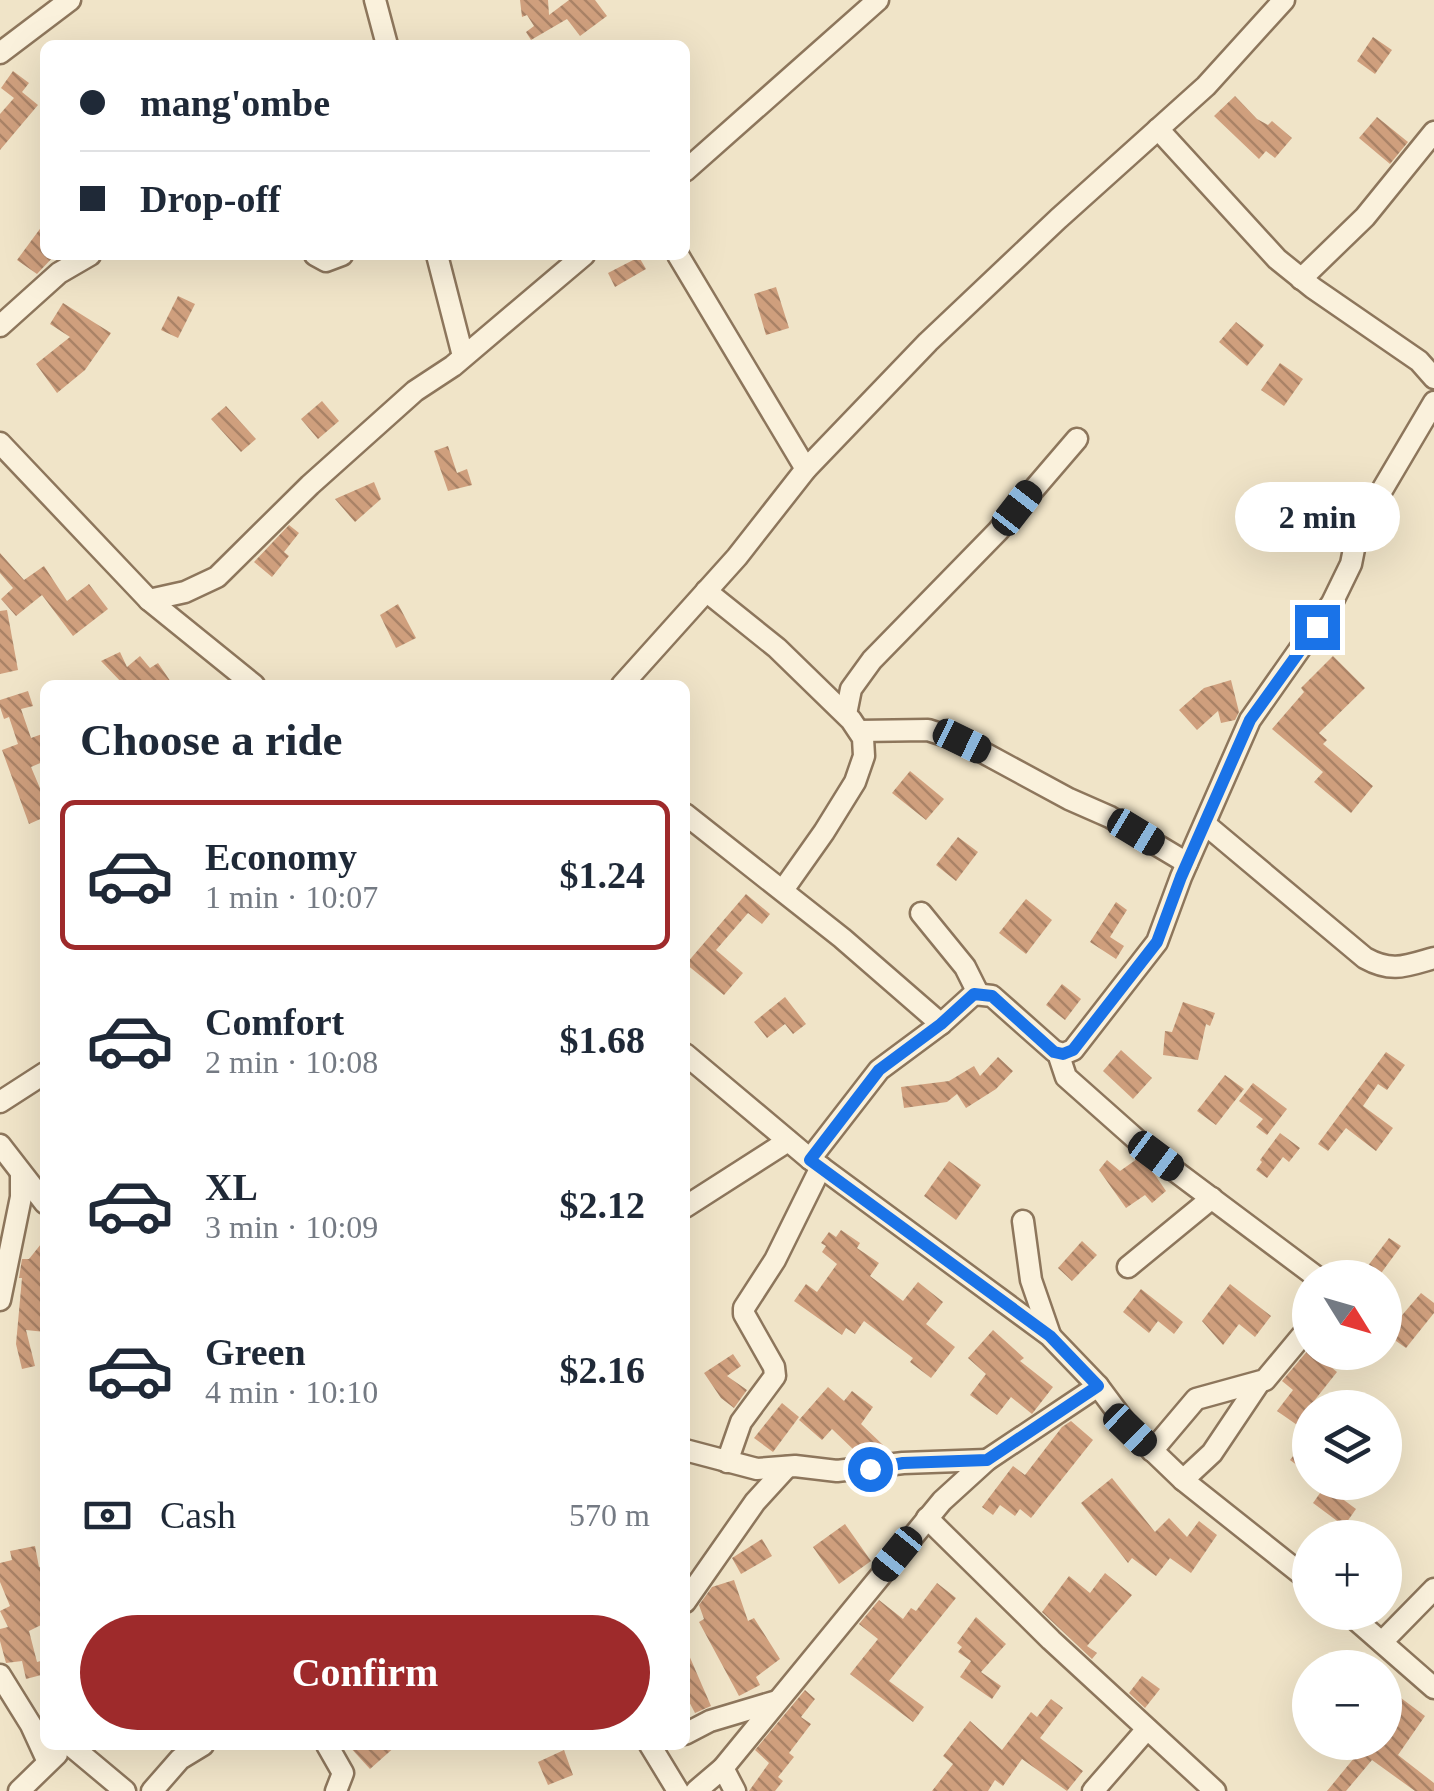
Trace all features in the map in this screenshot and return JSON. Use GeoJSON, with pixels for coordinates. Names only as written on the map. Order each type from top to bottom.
{"type":"FeatureCollection","features":[{"type":"Feature","properties":{"kind":"street"},"geometry":{"type":"LineString","coordinates":[[0,54],[70,0]]}},
{"type":"Feature","properties":{"kind":"street"},"geometry":{"type":"LineString","coordinates":[[375,0],[386,40]]}},
{"type":"Feature","properties":{"kind":"street"},"geometry":{"type":"LineString","coordinates":[[690,166],[878,0]]}},
{"type":"Feature","properties":{"kind":"street"},"geometry":{"type":"LineString","coordinates":[[626,680],[806,469],[928,342],[1224,69],[1284,0]]}},
{"type":"Feature","properties":{"kind":"street"},"geometry":{"type":"LineString","coordinates":[[1158,128],[1266,248],[1301,279],[1419,361],[1434,378]]}},
{"type":"Feature","properties":{"kind":"street"},"geometry":{"type":"LineString","coordinates":[[1301,279],[1365,217],[1434,132]]}},
{"type":"Feature","properties":{"kind":"street"},"geometry":{"type":"LineString","coordinates":[[0,326],[58,273],[81,260]]}},
{"type":"Feature","properties":{"kind":"street"},"geometry":{"type":"LineString","coordinates":[[438,260],[463,356]]}},
{"type":"Feature","properties":{"kind":"street"},"geometry":{"type":"LineString","coordinates":[[149,600],[184,592],[216,577],[310,484],[415,391],[578,260]]}},
{"type":"Feature","properties":{"kind":"street"},"geometry":{"type":"LineString","coordinates":[[681,260],[806,469]]}},
{"type":"Feature","properties":{"kind":"street"},"geometry":{"type":"LineString","coordinates":[[1058,1053],[1073,1050],[1157,942],[1250,720],[1332,604],[1369,512],[1434,402]]}},
{"type":"Feature","properties":{"kind":"street"},"geometry":{"type":"LineString","coordinates":[[852,723],[851,689],[872,660],[998,531],[1077,439]]}},
{"type":"Feature","properties":{"kind":"street"},"geometry":{"type":"LineString","coordinates":[[2,449],[149,600],[248,680]]}},
{"type":"Feature","properties":{"kind":"street"},"geometry":{"type":"LineString","coordinates":[[706,590],[777,648],[864,738],[864,756],[854,782],[783,890]]}},
{"type":"Feature","properties":{"kind":"street"},"geometry":{"type":"LineString","coordinates":[[852,723],[928,730],[962,741],[1069,800],[1110,817],[1187,863]]}},
{"type":"Feature","properties":{"kind":"street"},"geometry":{"type":"LineString","coordinates":[[690,818],[783,890],[941,1024]]}},
{"type":"Feature","properties":{"kind":"street"},"geometry":{"type":"LineString","coordinates":[[1205,824],[1365,958],[1391,968],[1434,958]]}},
{"type":"Feature","properties":{"kind":"street"},"geometry":{"type":"LineString","coordinates":[[920,913],[957,956],[978,993],[992,996],[1058,1053],[1066,1077],[1156,1156],[1294,1260]]}},
{"type":"Feature","properties":{"kind":"street"},"geometry":{"type":"LineString","coordinates":[[727,1462],[742,1422],[774,1376],[774,1368],[744,1308],[774,1260],[815,1163],[879,1070],[978,993]]}},
{"type":"Feature","properties":{"kind":"street"},"geometry":{"type":"LineString","coordinates":[[690,1058],[815,1163],[1050,1336],[1098,1386],[1130,1430],[1183,1480],[1292,1568]]}},
{"type":"Feature","properties":{"kind":"street"},"geometry":{"type":"LineString","coordinates":[[0,1102],[40,1074]]}},
{"type":"Feature","properties":{"kind":"street"},"geometry":{"type":"LineString","coordinates":[[690,1204],[788,1141]]}},
{"type":"Feature","properties":{"kind":"street"},"geometry":{"type":"LineString","coordinates":[[0,1144],[40,1197]]}},
{"type":"Feature","properties":{"kind":"street"},"geometry":{"type":"LineString","coordinates":[[0,1300],[21,1197],[21,1174]]}},
{"type":"Feature","properties":{"kind":"street"},"geometry":{"type":"LineString","coordinates":[[1128,1268],[1212,1198]]}},
{"type":"Feature","properties":{"kind":"street"},"geometry":{"type":"LineString","coordinates":[[1024,1221],[1031,1280],[1050,1336]]}},
{"type":"Feature","properties":{"kind":"street"},"geometry":{"type":"LineString","coordinates":[[1152,1451],[1196,1398],[1259,1383],[1272,1374],[1292,1349]]}},
{"type":"Feature","properties":{"kind":"street"},"geometry":{"type":"LineString","coordinates":[[1183,1480],[1212,1453],[1259,1383]]}},
{"type":"Feature","properties":{"kind":"street"},"geometry":{"type":"LineString","coordinates":[[696,1791],[722,1768],[928,1518],[987,1460],[1098,1386]]}},
{"type":"Feature","properties":{"kind":"street"},"geometry":{"type":"LineString","coordinates":[[690,1451],[757,1469],[851,1471],[903,1463],[987,1460]]}},
{"type":"Feature","properties":{"kind":"street"},"geometry":{"type":"LineString","coordinates":[[690,1594],[755,1502],[787,1467]]}},
{"type":"Feature","properties":{"kind":"street"},"geometry":{"type":"LineString","coordinates":[[928,1518],[1051,1640],[1215,1791]]}},
{"type":"Feature","properties":{"kind":"street"},"geometry":{"type":"LineString","coordinates":[[1382,1642],[1434,1589]]}},
{"type":"Feature","properties":{"kind":"street"},"geometry":{"type":"LineString","coordinates":[[1368,1630],[1434,1688]]}},
{"type":"Feature","properties":{"kind":"street"},"geometry":{"type":"LineString","coordinates":[[0,1675],[40,1745]]}},
{"type":"Feature","properties":{"kind":"street"},"geometry":{"type":"LineString","coordinates":[[690,1732],[710,1721],[778,1700]]}},
{"type":"Feature","properties":{"kind":"street"},"geometry":{"type":"LineString","coordinates":[[1093,1791],[1147,1729]]}},
{"type":"Feature","properties":{"kind":"street"},"geometry":{"type":"LineString","coordinates":[[42,1750],[48,1762]]}},
{"type":"Feature","properties":{"kind":"street"},"geometry":{"type":"LineString","coordinates":[[19,1791],[62,1750]]}},
{"type":"Feature","properties":{"kind":"street"},"geometry":{"type":"LineString","coordinates":[[74,1750],[125,1791]]}},
{"type":"Feature","properties":{"kind":"street"},"geometry":{"type":"LineString","coordinates":[[152,1791],[198,1750]]}},
{"type":"Feature","properties":{"kind":"street"},"geometry":{"type":"LineString","coordinates":[[330,1750],[342,1772],[336,1791]]}},
{"type":"Feature","properties":{"kind":"street"},"geometry":{"type":"LineString","coordinates":[[673,1750],[678,1791]]}},
{"type":"Feature","properties":{"kind":"street"},"geometry":{"type":"LineString","coordinates":[[722,1768],[734,1791]]}},
{"type":"Feature","properties":{"kind":"building"},"geometry":{"type":"Polygon","coordinates":[[[520,0],[548,0],[549,15],[569,0],[595,0],[607,16],[580,36],[567,19],[531,40],[526,32],[534,26],[527,15],[522,17],[520,0]]]}},
{"type":"Feature","properties":{"kind":"building"},"geometry":{"type":"Polygon","coordinates":[[[1373,37],[1392,50],[1375,74],[1357,61],[1373,37]]]}},
{"type":"Feature","properties":{"kind":"building"},"geometry":{"type":"Polygon","coordinates":[[[13,71],[29,83],[22,92],[38,105],[0,150],[0,114],[14,98],[1,88],[13,71]]]}},
{"type":"Feature","properties":{"kind":"building"},"geometry":{"type":"Polygon","coordinates":[[[1235,96],[1257,119],[1268,125],[1272,121],[1292,138],[1275,158],[1266,151],[1259,159],[1214,116],[1235,96]]]}},
{"type":"Feature","properties":{"kind":"building"},"geometry":{"type":"Polygon","coordinates":[[[1377,117],[1408,142],[1390,164],[1359,138],[1377,117]]]}},
{"type":"Feature","properties":{"kind":"building"},"geometry":{"type":"Polygon","coordinates":[[[40,229],[40,260],[50,260],[37,274],[17,260],[40,229]]]}},
{"type":"Feature","properties":{"kind":"building"},"geometry":{"type":"Polygon","coordinates":[[[633,260],[641,260],[646,269],[615,287],[608,273],[633,260]]]}},
{"type":"Feature","properties":{"kind":"building"},"geometry":{"type":"Polygon","coordinates":[[[776,287],[789,328],[766,335],[754,294],[776,287]]]}},
{"type":"Feature","properties":{"kind":"building"},"geometry":{"type":"Polygon","coordinates":[[[178,296],[195,304],[178,338],[161,330],[178,296]]]}},
{"type":"Feature","properties":{"kind":"building"},"geometry":{"type":"Polygon","coordinates":[[[63,303],[111,333],[85,370],[57,393],[36,364],[70,337],[50,324],[63,303]]]}},
{"type":"Feature","properties":{"kind":"building"},"geometry":{"type":"Polygon","coordinates":[[[1236,322],[1264,345],[1247,366],[1219,342],[1236,322]]]}},
{"type":"Feature","properties":{"kind":"building"},"geometry":{"type":"Polygon","coordinates":[[[1280,363],[1303,379],[1284,406],[1261,390],[1280,363]]]}},
{"type":"Feature","properties":{"kind":"building"},"geometry":{"type":"Polygon","coordinates":[[[322,401],[339,421],[318,439],[301,419],[322,401]]]}},
{"type":"Feature","properties":{"kind":"building"},"geometry":{"type":"Polygon","coordinates":[[[226,406],[256,439],[241,452],[211,419],[226,406]]]}},
{"type":"Feature","properties":{"kind":"building"},"geometry":{"type":"Polygon","coordinates":[[[448,446],[457,473],[467,469],[472,485],[448,491],[434,451],[448,446]]]}},
{"type":"Feature","properties":{"kind":"building"},"geometry":{"type":"Polygon","coordinates":[[[374,482],[381,499],[355,522],[335,499],[374,482]]]}},
{"type":"Feature","properties":{"kind":"building"},"geometry":{"type":"Polygon","coordinates":[[[289,525],[299,533],[284,552],[289,556],[272,577],[254,562],[289,525]]]}},
{"type":"Feature","properties":{"kind":"building"},"geometry":{"type":"Polygon","coordinates":[[[0,553],[24,580],[44,566],[67,601],[89,584],[108,609],[73,636],[42,595],[16,616],[1,599],[13,588],[0,573],[0,553]]]}},
{"type":"Feature","properties":{"kind":"building"},"geometry":{"type":"Polygon","coordinates":[[[398,604],[416,638],[396,648],[380,615],[398,604]]]}},
{"type":"Feature","properties":{"kind":"building"},"geometry":{"type":"Polygon","coordinates":[[[7,610],[18,670],[0,674],[0,611],[7,610]]]}},
{"type":"Feature","properties":{"kind":"building"},"geometry":{"type":"Polygon","coordinates":[[[120,652],[127,667],[140,656],[150,668],[158,663],[170,680],[119,680],[101,661],[120,652]]]}},
{"type":"Feature","properties":{"kind":"building"},"geometry":{"type":"Polygon","coordinates":[[[1333,656],[1365,688],[1319,733],[1327,740],[1323,744],[1373,786],[1351,813],[1314,782],[1323,772],[1272,729],[1304,692],[1301,688],[1333,656]]]}},
{"type":"Feature","properties":{"kind":"building"},"geometry":{"type":"Polygon","coordinates":[[[1231,680],[1239,712],[1235,720],[1221,723],[1218,711],[1197,730],[1179,710],[1204,688],[1231,680]]]}},
{"type":"Feature","properties":{"kind":"building"},"geometry":{"type":"Polygon","coordinates":[[[28,691],[33,706],[21,709],[31,738],[40,735],[40,763],[31,767],[40,788],[40,819],[29,824],[2,750],[18,744],[9,717],[4,719],[0,700],[28,691]]]}},
{"type":"Feature","properties":{"kind":"building"},"geometry":{"type":"Polygon","coordinates":[[[910,771],[944,799],[926,820],[892,793],[910,771]]]}},
{"type":"Feature","properties":{"kind":"building"},"geometry":{"type":"Polygon","coordinates":[[[958,837],[978,852],[956,881],[936,865],[958,837]]]}},
{"type":"Feature","properties":{"kind":"building"},"geometry":{"type":"Polygon","coordinates":[[[746,894],[770,914],[762,924],[748,913],[716,950],[743,973],[724,995],[690,967],[690,959],[746,894]]]}},
{"type":"Feature","properties":{"kind":"building"},"geometry":{"type":"Polygon","coordinates":[[[1026,899],[1052,920],[1026,954],[999,933],[1026,899]]]}},
{"type":"Feature","properties":{"kind":"building"},"geometry":{"type":"Polygon","coordinates":[[[1116,902],[1127,910],[1110,937],[1124,946],[1116,959],[1090,942],[1116,902]]]}},
{"type":"Feature","properties":{"kind":"building"},"geometry":{"type":"Polygon","coordinates":[[[1062,984],[1081,999],[1065,1020],[1046,1005],[1062,984]]]}},
{"type":"Feature","properties":{"kind":"building"},"geometry":{"type":"Polygon","coordinates":[[[785,997],[806,1024],[793,1034],[785,1024],[767,1038],[754,1022],[785,997]]]}},
{"type":"Feature","properties":{"kind":"building"},"geometry":{"type":"Polygon","coordinates":[[[1183,1002],[1215,1013],[1210,1026],[1206,1024],[1198,1060],[1163,1055],[1165,1031],[1172,1032],[1183,1002]]]}},
{"type":"Feature","properties":{"kind":"building"},"geometry":{"type":"Polygon","coordinates":[[[1121,1050],[1152,1078],[1133,1099],[1103,1071],[1121,1050]]]}},
{"type":"Feature","properties":{"kind":"building"},"geometry":{"type":"Polygon","coordinates":[[[1386,1052],[1405,1065],[1387,1090],[1378,1084],[1363,1106],[1393,1128],[1376,1151],[1346,1128],[1328,1151],[1318,1144],[1386,1052]]]}},
{"type":"Feature","properties":{"kind":"building"},"geometry":{"type":"Polygon","coordinates":[[[998,1057],[1013,1071],[996,1089],[966,1108],[957,1094],[947,1102],[904,1108],[901,1087],[949,1081],[974,1066],[980,1076],[998,1057]]]}},
{"type":"Feature","properties":{"kind":"building"},"geometry":{"type":"Polygon","coordinates":[[[1225,1075],[1244,1089],[1216,1125],[1197,1111],[1225,1075]]]}},
{"type":"Feature","properties":{"kind":"building"},"geometry":{"type":"Polygon","coordinates":[[[1253,1083],[1287,1109],[1267,1135],[1256,1127],[1263,1119],[1239,1101],[1253,1083]]]}},
{"type":"Feature","properties":{"kind":"building"},"geometry":{"type":"Polygon","coordinates":[[[1280,1133],[1300,1148],[1289,1162],[1283,1157],[1267,1178],[1256,1170],[1280,1133]]]}},
{"type":"Feature","properties":{"kind":"building"},"geometry":{"type":"Polygon","coordinates":[[[1137,1159],[1153,1172],[1166,1191],[1152,1203],[1145,1195],[1126,1208],[1099,1170],[1107,1160],[1120,1171],[1137,1159]]]}},
{"type":"Feature","properties":{"kind":"building"},"geometry":{"type":"Polygon","coordinates":[[[949,1161],[981,1185],[956,1220],[924,1196],[949,1161]]]}},
{"type":"Feature","properties":{"kind":"building"},"geometry":{"type":"Polygon","coordinates":[[[841,1230],[860,1243],[857,1248],[879,1263],[870,1276],[903,1301],[918,1282],[943,1302],[926,1324],[955,1347],[931,1378],[910,1362],[913,1358],[864,1321],[855,1334],[846,1328],[842,1335],[794,1301],[806,1284],[817,1292],[837,1264],[822,1252],[826,1246],[821,1243],[829,1232],[836,1237],[841,1230]]]}},
{"type":"Feature","properties":{"kind":"building"},"geometry":{"type":"Polygon","coordinates":[[[1389,1238],[1401,1246],[1391,1260],[1372,1260],[1389,1238]]]}},
{"type":"Feature","properties":{"kind":"building"},"geometry":{"type":"Polygon","coordinates":[[[1082,1241],[1097,1255],[1072,1281],[1058,1268],[1082,1241]]]}},
{"type":"Feature","properties":{"kind":"building"},"geometry":{"type":"Polygon","coordinates":[[[40,1245],[40,1331],[26,1330],[35,1366],[22,1369],[16,1344],[19,1278],[22,1259],[29,1259],[40,1245]]]}},
{"type":"Feature","properties":{"kind":"building"},"geometry":{"type":"Polygon","coordinates":[[[1230,1284],[1271,1316],[1255,1337],[1239,1324],[1223,1345],[1202,1321],[1230,1284]]]}},
{"type":"Feature","properties":{"kind":"building"},"geometry":{"type":"Polygon","coordinates":[[[1141,1289],[1183,1322],[1174,1334],[1158,1321],[1149,1333],[1123,1312],[1141,1289]]]}},
{"type":"Feature","properties":{"kind":"building"},"geometry":{"type":"Polygon","coordinates":[[[1421,1293],[1434,1303],[1434,1313],[1406,1348],[1402,1345],[1402,1315],[1421,1293]]]}},
{"type":"Feature","properties":{"kind":"building"},"geometry":{"type":"Polygon","coordinates":[[[993,1330],[1024,1358],[1020,1361],[1053,1387],[1032,1414],[1011,1397],[997,1415],[970,1395],[986,1374],[968,1358],[993,1330]]]}},
{"type":"Feature","properties":{"kind":"building"},"geometry":{"type":"Polygon","coordinates":[[[733,1354],[741,1366],[727,1376],[747,1390],[734,1408],[721,1398],[704,1373],[733,1354]]]}},
{"type":"Feature","properties":{"kind":"building"},"geometry":{"type":"Polygon","coordinates":[[[1292,1369],[1337,1372],[1323,1390],[1293,1390],[1282,1381],[1292,1369]]]}},
{"type":"Feature","properties":{"kind":"building"},"geometry":{"type":"Polygon","coordinates":[[[828,1387],[844,1401],[852,1391],[873,1407],[861,1424],[883,1445],[876,1452],[853,1455],[856,1452],[832,1429],[822,1440],[799,1420],[828,1387]]]}},
{"type":"Feature","properties":{"kind":"building"},"geometry":{"type":"Polygon","coordinates":[[[1292,1391],[1292,1421],[1277,1411],[1292,1391]]]}},
{"type":"Feature","properties":{"kind":"building"},"geometry":{"type":"Polygon","coordinates":[[[782,1403],[799,1417],[773,1452],[754,1438],[782,1403]]]}},
{"type":"Feature","properties":{"kind":"building"},"geometry":{"type":"Polygon","coordinates":[[[1071,1421],[1093,1440],[1031,1518],[1020,1509],[1015,1516],[1000,1505],[993,1515],[982,1507],[1013,1466],[1025,1475],[1071,1421]]]}},
{"type":"Feature","properties":{"kind":"building"},"geometry":{"type":"Polygon","coordinates":[[[1112,1478],[1155,1532],[1169,1518],[1187,1537],[1199,1521],[1217,1535],[1191,1573],[1170,1558],[1156,1576],[1132,1558],[1128,1563],[1081,1503],[1112,1478]]]}},
{"type":"Feature","properties":{"kind":"building"},"geometry":{"type":"Polygon","coordinates":[[[1344,1500],[1356,1509],[1348,1520],[1336,1520],[1313,1503],[1344,1500]]]}},
{"type":"Feature","properties":{"kind":"building"},"geometry":{"type":"Polygon","coordinates":[[[845,1524],[871,1561],[839,1584],[813,1547],[845,1524]]]}},
{"type":"Feature","properties":{"kind":"building"},"geometry":{"type":"Polygon","coordinates":[[[762,1539],[772,1556],[741,1574],[732,1558],[762,1539]]]}},
{"type":"Feature","properties":{"kind":"building"},"geometry":{"type":"Polygon","coordinates":[[[35,1546],[40,1567],[40,1626],[29,1631],[37,1662],[40,1661],[40,1675],[26,1679],[22,1661],[6,1663],[0,1641],[0,1629],[8,1627],[0,1611],[10,1606],[0,1582],[0,1563],[12,1560],[10,1551],[35,1546]]]}},
{"type":"Feature","properties":{"kind":"building"},"geometry":{"type":"Polygon","coordinates":[[[1105,1573],[1132,1595],[1087,1646],[1097,1653],[1092,1659],[1042,1612],[1069,1576],[1090,1593],[1105,1573]]]}},
{"type":"Feature","properties":{"kind":"building"},"geometry":{"type":"Polygon","coordinates":[[[734,1580],[748,1621],[754,1618],[780,1659],[756,1677],[760,1685],[739,1696],[699,1622],[704,1619],[699,1605],[712,1587],[734,1580]]]}},
{"type":"Feature","properties":{"kind":"building"},"geometry":{"type":"Polygon","coordinates":[[[937,1583],[956,1598],[889,1681],[924,1707],[913,1722],[850,1674],[878,1639],[859,1624],[879,1600],[903,1619],[911,1608],[916,1611],[937,1583]]]}},
{"type":"Feature","properties":{"kind":"building"},"geometry":{"type":"Polygon","coordinates":[[[976,1617],[1006,1644],[981,1672],[1001,1686],[992,1699],[960,1677],[971,1661],[958,1652],[962,1647],[957,1643],[976,1617]]]}},
{"type":"Feature","properties":{"kind":"building"},"geometry":{"type":"Polygon","coordinates":[[[690,1658],[711,1706],[695,1713],[690,1704],[690,1658]]]}},
{"type":"Feature","properties":{"kind":"building"},"geometry":{"type":"Polygon","coordinates":[[[1142,1676],[1160,1689],[1145,1708],[1129,1693],[1142,1676]]]}},
{"type":"Feature","properties":{"kind":"building"},"geometry":{"type":"Polygon","coordinates":[[[805,1690],[815,1699],[801,1717],[811,1724],[789,1753],[794,1757],[778,1777],[783,1781],[775,1791],[749,1791],[769,1763],[755,1750],[805,1690]]]}},
{"type":"Feature","properties":{"kind":"building"},"geometry":{"type":"Polygon","coordinates":[[[1051,1699],[1063,1708],[1040,1738],[1083,1771],[1067,1791],[1022,1759],[1003,1786],[995,1780],[988,1791],[932,1791],[953,1764],[943,1756],[970,1721],[1002,1750],[1031,1712],[1037,1717],[1051,1699]]]}},
{"type":"Feature","properties":{"kind":"building"},"geometry":{"type":"Polygon","coordinates":[[[1402,1699],[1425,1716],[1402,1749],[1402,1699]]]}},
{"type":"Feature","properties":{"kind":"building"},"geometry":{"type":"Polygon","coordinates":[[[353,1750],[391,1750],[370,1769],[353,1750]]]}},
{"type":"Feature","properties":{"kind":"building"},"geometry":{"type":"Polygon","coordinates":[[[564,1750],[573,1775],[548,1785],[538,1762],[564,1750]]]}},
{"type":"Feature","properties":{"kind":"building"},"geometry":{"type":"Polygon","coordinates":[[[1402,1758],[1434,1783],[1434,1791],[1415,1791],[1372,1760],[1402,1758]]]}},
{"type":"Feature","properties":{"kind":"building"},"geometry":{"type":"Polygon","coordinates":[[[1352,1760],[1372,1760],[1346,1791],[1327,1791],[1352,1760]]]}},
{"type":"Feature","properties":{"kind":"route"},"geometry":{"type":"LineString","coordinates":[[870,1469],[903,1463],[987,1460],[1098,1386],[1050,1336],[810,1160],[879,1070],[974,994],[992,996],[1054,1052],[1073,1050],[1157,942],[1238,743],[1259,704],[1317,627]]}}]}
